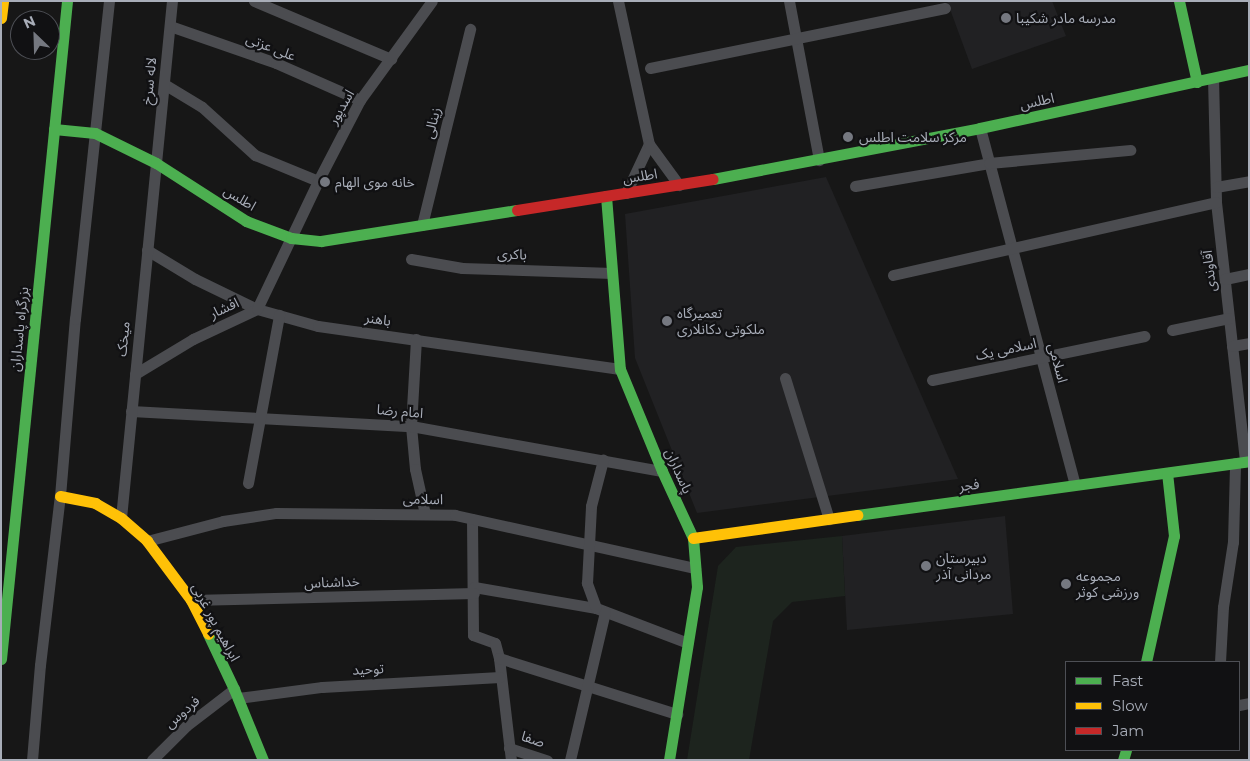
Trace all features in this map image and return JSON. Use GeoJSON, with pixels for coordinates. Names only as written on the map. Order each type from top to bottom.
{"type":"FeatureCollection","features":[{"type":"Feature","properties":{"kind":"main road"},"geometry":{"type":"LineString","coordinates":[[1,18],[3,1]]}},
{"type":"Feature","properties":{"kind":"main road","name":"بزرگراه پاسداران"},"geometry":{"type":"LineString","coordinates":[[1,659],[67,1]]}},
{"type":"Feature","properties":{"kind":"main road"},"geometry":{"type":"LineString","coordinates":[[1179,1],[1197,82]]}},
{"type":"Feature","properties":{"kind":"main road","name":"اطلس"},"geometry":{"type":"LineString","coordinates":[[54,129],[95,133],[156,163],[246,221],[291,238],[321,241],[679,185],[818,160],[980,128],[1249,70]]}},
{"type":"Feature","properties":{"kind":"main road","name":"پاسداران"},"geometry":{"type":"LineString","coordinates":[[606,196],[620,369],[692,538],[697,588],[669,760]]}},
{"type":"Feature","properties":{"kind":"main road","name":"فجر"},"geometry":{"type":"LineString","coordinates":[[692,538],[1243,461]]}},
{"type":"Feature","properties":{"kind":"main road"},"geometry":{"type":"LineString","coordinates":[[1146,661],[1174,536],[1167,472]]}},
{"type":"Feature","properties":{"kind":"main road","name":"ابراهیم پور غربی"},"geometry":{"type":"LineString","coordinates":[[60,496],[95,502],[121,518],[148,540],[191,600],[236,693],[263,760]]}},
{"type":"Feature","properties":{"kind":"street"},"geometry":{"type":"LineString","coordinates":[[32,760],[40,665],[60,496],[75,319],[109,1]]}},
{"type":"Feature","properties":{"kind":"street","name":"لاله سرخ"},"geometry":{"type":"LineString","coordinates":[[156,163],[172,1]]}},
{"type":"Feature","properties":{"kind":"street"},"geometry":{"type":"LineString","coordinates":[[254,1],[391,59]]}},
{"type":"Feature","properties":{"kind":"street","name":"اسدپور"},"geometry":{"type":"LineString","coordinates":[[291,238],[360,100],[432,1]]}},
{"type":"Feature","properties":{"kind":"street"},"geometry":{"type":"LineString","coordinates":[[618,1],[648,144],[679,185]]}},
{"type":"Feature","properties":{"kind":"street"},"geometry":{"type":"LineString","coordinates":[[789,1],[818,160]]}},
{"type":"Feature","properties":{"kind":"street"},"geometry":{"type":"LineString","coordinates":[[650,68],[945,8]]}},
{"type":"Feature","properties":{"kind":"street","name":"علی عزتی"},"geometry":{"type":"LineString","coordinates":[[170,26],[276,63],[360,100]]}},
{"type":"Feature","properties":{"kind":"street","name":"زینالی"},"geometry":{"type":"LineString","coordinates":[[422,225],[470,29]]}},
{"type":"Feature","properties":{"kind":"street","name":"آقاوندی"},"geometry":{"type":"LineString","coordinates":[[1213,78],[1216,202],[1243,461],[1223,607],[1220,661]]}},
{"type":"Feature","properties":{"kind":"street"},"geometry":{"type":"LineString","coordinates":[[164,84],[202,108],[255,155],[318,181]]}},
{"type":"Feature","properties":{"kind":"street","name":"اسلامی"},"geometry":{"type":"LineString","coordinates":[[980,128],[1074,485]]}},
{"type":"Feature","properties":{"kind":"street"},"geometry":{"type":"LineString","coordinates":[[626,193],[648,144]]}},
{"type":"Feature","properties":{"kind":"street"},"geometry":{"type":"LineString","coordinates":[[855,186],[989,163],[1130,150]]}},
{"type":"Feature","properties":{"kind":"street","name":"میخک"},"geometry":{"type":"LineString","coordinates":[[121,518],[156,163]]}},
{"type":"Feature","properties":{"kind":"street"},"geometry":{"type":"LineString","coordinates":[[1216,187],[1249,181]]}},
{"type":"Feature","properties":{"kind":"street"},"geometry":{"type":"LineString","coordinates":[[893,274],[1216,202]]}},
{"type":"Feature","properties":{"kind":"street","name":"افشار"},"geometry":{"type":"LineString","coordinates":[[135,374],[193,339],[257,310],[291,238]]}},
{"type":"Feature","properties":{"kind":"street","name":"باهنر"},"geometry":{"type":"LineString","coordinates":[[147,250],[195,279],[257,310],[318,326],[620,369]]}},
{"type":"Feature","properties":{"kind":"street","name":"باکری"},"geometry":{"type":"LineString","coordinates":[[411,259],[462,268],[612,273]]}},
{"type":"Feature","properties":{"kind":"street"},"geometry":{"type":"LineString","coordinates":[[1225,279],[1249,274]]}},
{"type":"Feature","properties":{"kind":"street"},"geometry":{"type":"LineString","coordinates":[[248,483],[278,315]]}},
{"type":"Feature","properties":{"kind":"street"},"geometry":{"type":"LineString","coordinates":[[1172,330],[1229,318]]}},
{"type":"Feature","properties":{"kind":"street","name":"اسلامی یک"},"geometry":{"type":"LineString","coordinates":[[932,380],[1144,336]]}},
{"type":"Feature","properties":{"kind":"street"},"geometry":{"type":"LineString","coordinates":[[416,339],[411,426],[415,469],[426,514]]}},
{"type":"Feature","properties":{"kind":"street"},"geometry":{"type":"LineString","coordinates":[[1232,346],[1249,343]]}},
{"type":"Feature","properties":{"kind":"street"},"geometry":{"type":"LineString","coordinates":[[785,378],[829,519]]}},
{"type":"Feature","properties":{"kind":"street","name":"امام رضا"},"geometry":{"type":"LineString","coordinates":[[132,411],[411,426],[662,471]]}},
{"type":"Feature","properties":{"kind":"street"},"geometry":{"type":"LineString","coordinates":[[570,760],[588,686],[601,610],[587,583],[591,506],[603,460]]}},
{"type":"Feature","properties":{"kind":"street","name":"اسلامی"},"geometry":{"type":"LineString","coordinates":[[148,540],[223,521],[276,513],[455,515],[695,568]]}},
{"type":"Feature","properties":{"kind":"street"},"geometry":{"type":"LineString","coordinates":[[472,518],[473,635],[495,643],[499,658],[511,760]]}},
{"type":"Feature","properties":{"kind":"street","name":"خداشناس"},"geometry":{"type":"LineString","coordinates":[[191,600],[474,590],[601,610],[688,643]]}},
{"type":"Feature","properties":{"kind":"street"},"geometry":{"type":"LineString","coordinates":[[499,658],[676,714]]}},
{"type":"Feature","properties":{"kind":"street","name":"توحید"},"geometry":{"type":"LineString","coordinates":[[236,693],[500,677]]}},
{"type":"Feature","properties":{"kind":"street","name":"فردوس"},"geometry":{"type":"LineString","coordinates":[[152,760],[186,726],[236,693]]}},
{"type":"Feature","properties":{"kind":"street","name":"صفا"},"geometry":{"type":"LineString","coordinates":[[509,748],[547,760]]}},
{"type":"Feature","properties":{"kind":"shaded area","name":"مدرسه مادر شکیبا"},"geometry":{"type":"Polygon","coordinates":[[[947,1],[1052,1],[1066,36],[972,69],[947,1]]]}},
{"type":"Feature","properties":{"kind":"shaded area"},"geometry":{"type":"Polygon","coordinates":[[[826,177],[958,479],[697,513],[635,358],[625,214],[826,177]]]}},
{"type":"Feature","properties":{"kind":"shaded area","name":"دبیرستان مردانی آذر"},"geometry":{"type":"Polygon","coordinates":[[[1005,516],[1013,614],[847,630],[842,536],[1005,516]]]}},
{"type":"Feature","properties":{"kind":"shaded area"},"geometry":{"type":"Polygon","coordinates":[[[842,536],[845,596],[792,602],[773,621],[749,760],[687,760],[718,566],[736,547],[842,536]]]}},
{"type":"Feature","properties":{"kind":"traffic: fast"},"geometry":{"type":"LineString","coordinates":[[1,659],[67,1]]}},
{"type":"Feature","properties":{"kind":"traffic: fast"},"geometry":{"type":"LineString","coordinates":[[1179,1],[1197,82]]}},
{"type":"Feature","properties":{"kind":"traffic: fast"},"geometry":{"type":"LineString","coordinates":[[713,179],[980,128],[1249,70]]}},
{"type":"Feature","properties":{"kind":"traffic: fast"},"geometry":{"type":"LineString","coordinates":[[54,129],[95,133],[156,163],[246,221],[291,238],[321,241],[517,210]]}},
{"type":"Feature","properties":{"kind":"traffic: fast"},"geometry":{"type":"LineString","coordinates":[[606,196],[620,369],[662,471],[693,538],[697,587],[669,760]]}},
{"type":"Feature","properties":{"kind":"traffic: fast"},"geometry":{"type":"LineString","coordinates":[[857,515],[1249,461]]}},
{"type":"Feature","properties":{"kind":"traffic: fast"},"geometry":{"type":"LineString","coordinates":[[1146,661],[1174,536],[1167,473]]}},
{"type":"Feature","properties":{"kind":"traffic: fast"},"geometry":{"type":"LineString","coordinates":[[208,634],[234,689],[263,760]]}},
{"type":"Feature","properties":{"kind":"traffic: fast"},"geometry":{"type":"LineString","coordinates":[[1123,760],[1126,751]]}},
{"type":"Feature","properties":{"kind":"traffic: slow"},"geometry":{"type":"LineString","coordinates":[[1,18],[3,1]]}},
{"type":"Feature","properties":{"kind":"traffic: slow"},"geometry":{"type":"LineString","coordinates":[[60,496],[95,503],[121,518],[147,541],[191,600],[208,634]]}},
{"type":"Feature","properties":{"kind":"traffic: slow"},"geometry":{"type":"LineString","coordinates":[[693,538],[857,515]]}},
{"type":"Feature","properties":{"kind":"traffic: jam"},"geometry":{"type":"LineString","coordinates":[[517,210],[713,179]]}},
{"type":"Feature","properties":{"kind":"place","name":"مدرسه مادر شکیبا"},"geometry":{"type":"Point","coordinates":[1006,18]}},
{"type":"Feature","properties":{"kind":"place","name":"مرکز سلامت اطلس"},"geometry":{"type":"Point","coordinates":[848,137]}},
{"type":"Feature","properties":{"kind":"place","name":"خانه موی الهام"},"geometry":{"type":"Point","coordinates":[325,182]}},
{"type":"Feature","properties":{"kind":"place","name":"تعمیرگاه ملکوتی دکانلاری"},"geometry":{"type":"Point","coordinates":[667,321]}},
{"type":"Feature","properties":{"kind":"place","name":"دبیرستان مردانی آذر"},"geometry":{"type":"Point","coordinates":[926,566]}},
{"type":"Feature","properties":{"kind":"place","name":"مجموعه ورزشی کوثر"},"geometry":{"type":"Point","coordinates":[1066,584]}}]}
